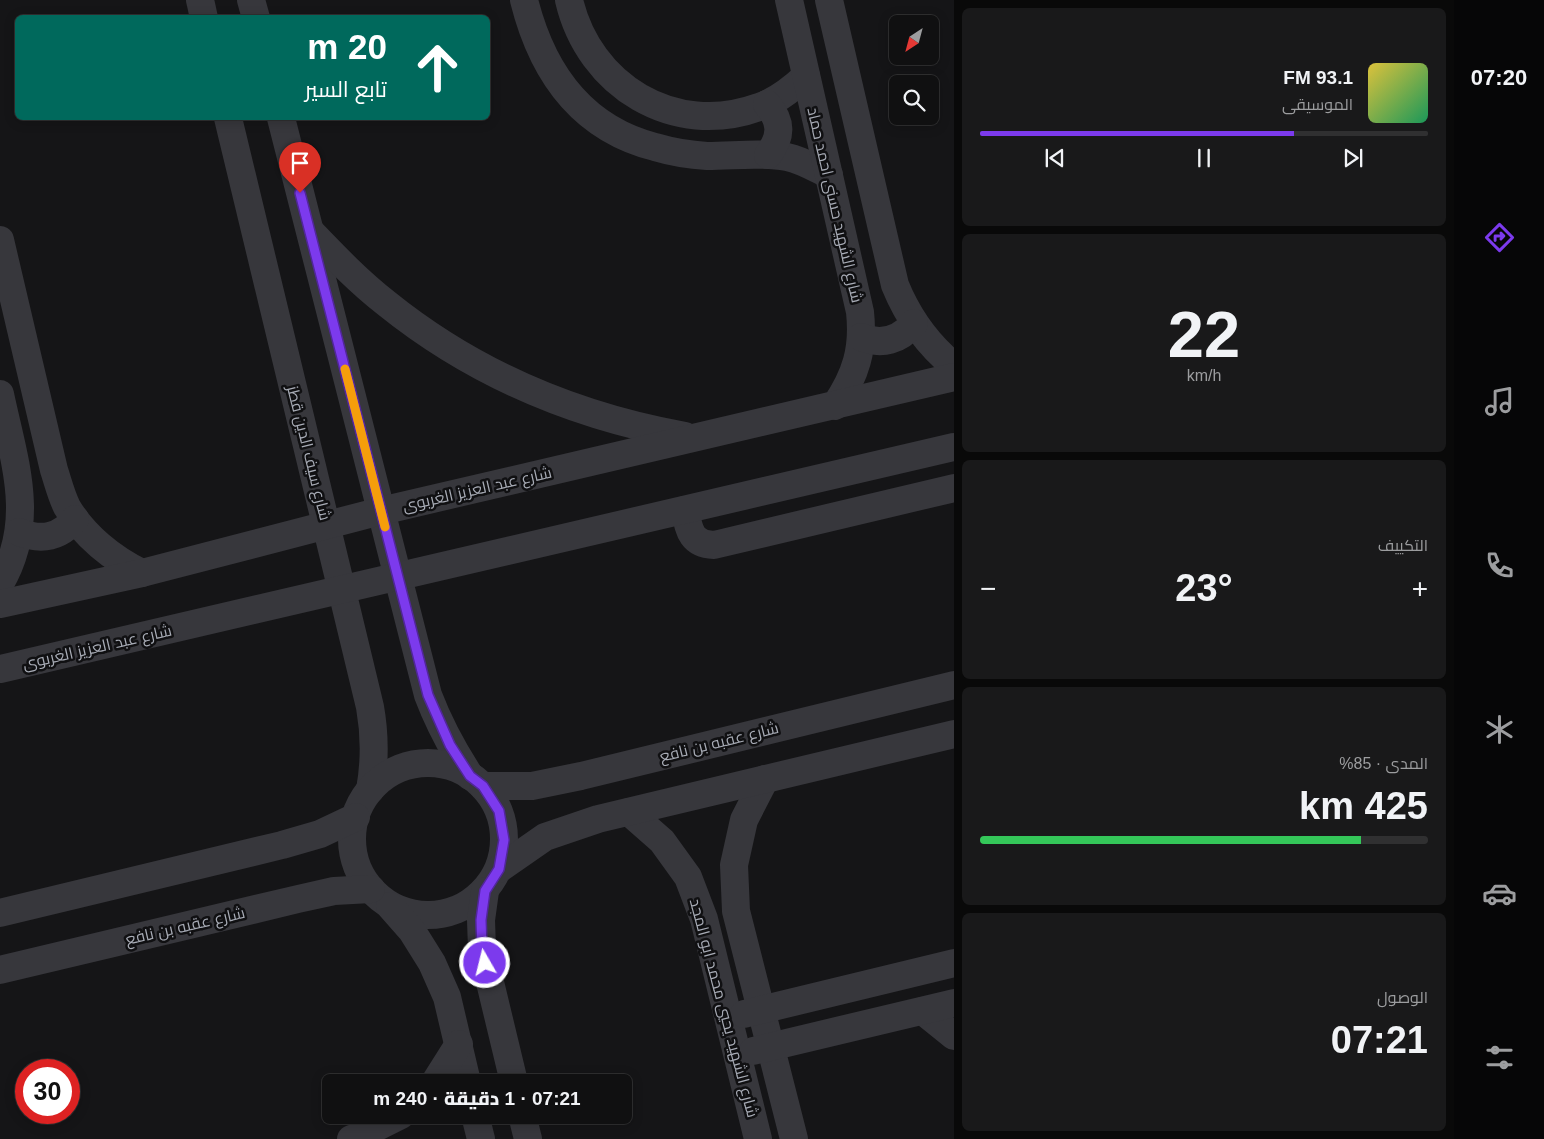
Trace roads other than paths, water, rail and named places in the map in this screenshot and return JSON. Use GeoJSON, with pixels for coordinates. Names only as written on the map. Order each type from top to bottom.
{"type":"FeatureCollection","features":[{"type":"Feature","properties":{"kind":"street"},"geometry":{"type":"LineString","coordinates":[[200,0],[203,15]]}},
{"type":"Feature","properties":{"kind":"street"},"geometry":{"type":"LineString","coordinates":[[251,0],[255,15]]}},
{"type":"Feature","properties":{"kind":"street","name":"شارع الشهيد حسنى احمد حماد"},"geometry":{"type":"LineString","coordinates":[[789,0],[860,312],[861,338],[857,362],[852,377],[835,406]]}},
{"type":"Feature","properties":{"kind":"street"},"geometry":{"type":"LineString","coordinates":[[829,0],[895,284],[914,323],[928,342],[954,366]]}},
{"type":"Feature","properties":{"kind":"street"},"geometry":{"type":"LineString","coordinates":[[806,76],[792,88],[767,104],[742,112],[724,116],[685,114],[647,102],[614,80],[600,65],[581,36],[570,2],[526,7],[544,58],[554,76],[581,108],[607,128],[626,138],[667,150],[706,156],[786,156],[829,175]]}},
{"type":"Feature","properties":{"kind":"street"},"geometry":{"type":"LineString","coordinates":[[767,104],[774,112],[778,124],[775,146],[768,155]]}},
{"type":"Feature","properties":{"kind":"street","name":"شارع سيف الدين قطز"},"geometry":{"type":"LineString","coordinates":[[228,120],[373,724],[374,757],[370,790]]}},
{"type":"Feature","properties":{"kind":"street"},"geometry":{"type":"LineString","coordinates":[[282,120],[428,695],[450,745],[499,811],[504,840],[481,920],[482,949],[512,1074]]}},
{"type":"Feature","properties":{"kind":"street"},"geometry":{"type":"LineString","coordinates":[[310,231],[346,268],[385,303],[427,334],[471,362],[514,384],[558,402],[650,429],[697,438]]}},
{"type":"Feature","properties":{"kind":"street"},"geometry":{"type":"LineString","coordinates":[[0,240],[54,470],[66,505],[75,519],[107,551],[124,564],[142,573]]}},
{"type":"Feature","properties":{"kind":"street"},"geometry":{"type":"LineString","coordinates":[[861,338],[881,342],[891,340],[908,331],[914,323]]}},
{"type":"Feature","properties":{"kind":"street","name":"شارع عبد العزيز الغربوى"},"geometry":{"type":"LineString","coordinates":[[0,604],[142,573],[381,511],[954,377]]}},
{"type":"Feature","properties":{"kind":"street"},"geometry":{"type":"LineString","coordinates":[[0,394],[20,490],[21,512],[14,553],[0,584]]}},
{"type":"Feature","properties":{"kind":"street","name":"شارع عبد العزيز الغربوى"},"geometry":{"type":"LineString","coordinates":[[0,669],[954,447]]}},
{"type":"Feature","properties":{"kind":"street"},"geometry":{"type":"LineString","coordinates":[[684,510],[689,530],[693,537],[706,545],[714,545],[954,488]]}},
{"type":"Feature","properties":{"kind":"street"},"geometry":{"type":"LineString","coordinates":[[19,532],[29,536],[50,536],[64,530],[75,519]]}},
{"type":"Feature","properties":{"kind":"street","name":"شارع عقبه بن نافع"},"geometry":{"type":"LineString","coordinates":[[476,781],[532,786],[552,782],[954,685]]}},
{"type":"Feature","properties":{"kind":"street"},"geometry":{"type":"LineString","coordinates":[[379,896],[412,914],[438,915],[464,907],[492,880],[545,837],[598,819],[954,734]]}},
{"type":"Feature","properties":{"kind":"street"},"geometry":{"type":"LineString","coordinates":[[466,1074],[448,997],[432,963],[412,931],[379,896],[357,867],[352,842],[356,817],[362,803],[370,790],[387,775],[407,766],[429,763],[450,767],[476,781]]}},
{"type":"Feature","properties":{"kind":"street"},"geometry":{"type":"LineString","coordinates":[[765,779],[744,820],[734,865],[736,911],[794,1139]]}},
{"type":"Feature","properties":{"kind":"street","name":"شارع الشهيد يحيي محمد ابو المجد"},"geometry":{"type":"LineString","coordinates":[[629,812],[662,841],[688,877],[704,919],[758,1139]]}},
{"type":"Feature","properties":{"kind":"street"},"geometry":{"type":"LineString","coordinates":[[0,913],[282,845],[320,834],[356,817]]}},
{"type":"Feature","properties":{"kind":"street","name":"شارع عقبه بن نافع"},"geometry":{"type":"LineString","coordinates":[[0,970],[298,898],[334,891],[379,896]]}},
{"type":"Feature","properties":{"kind":"street"},"geometry":{"type":"LineString","coordinates":[[728,1018],[954,963]]}},
{"type":"Feature","properties":{"kind":"street"},"geometry":{"type":"LineString","coordinates":[[737,1055],[954,1003]]}},
{"type":"Feature","properties":{"kind":"street"},"geometry":{"type":"LineString","coordinates":[[923,1011],[954,1036]]}},
{"type":"Feature","properties":{"kind":"street"},"geometry":{"type":"LineString","coordinates":[[440,1074],[458,1044]]}},
{"type":"Feature","properties":{"kind":"street"},"geometry":{"type":"LineString","coordinates":[[351,1139],[383,1124]]}},
{"type":"Feature","properties":{"kind":"street"},"geometry":{"type":"LineString","coordinates":[[477,1124],[481,1139]]}},
{"type":"Feature","properties":{"kind":"street"},"geometry":{"type":"LineString","coordinates":[[524,1124],[528,1139]]}}]}
